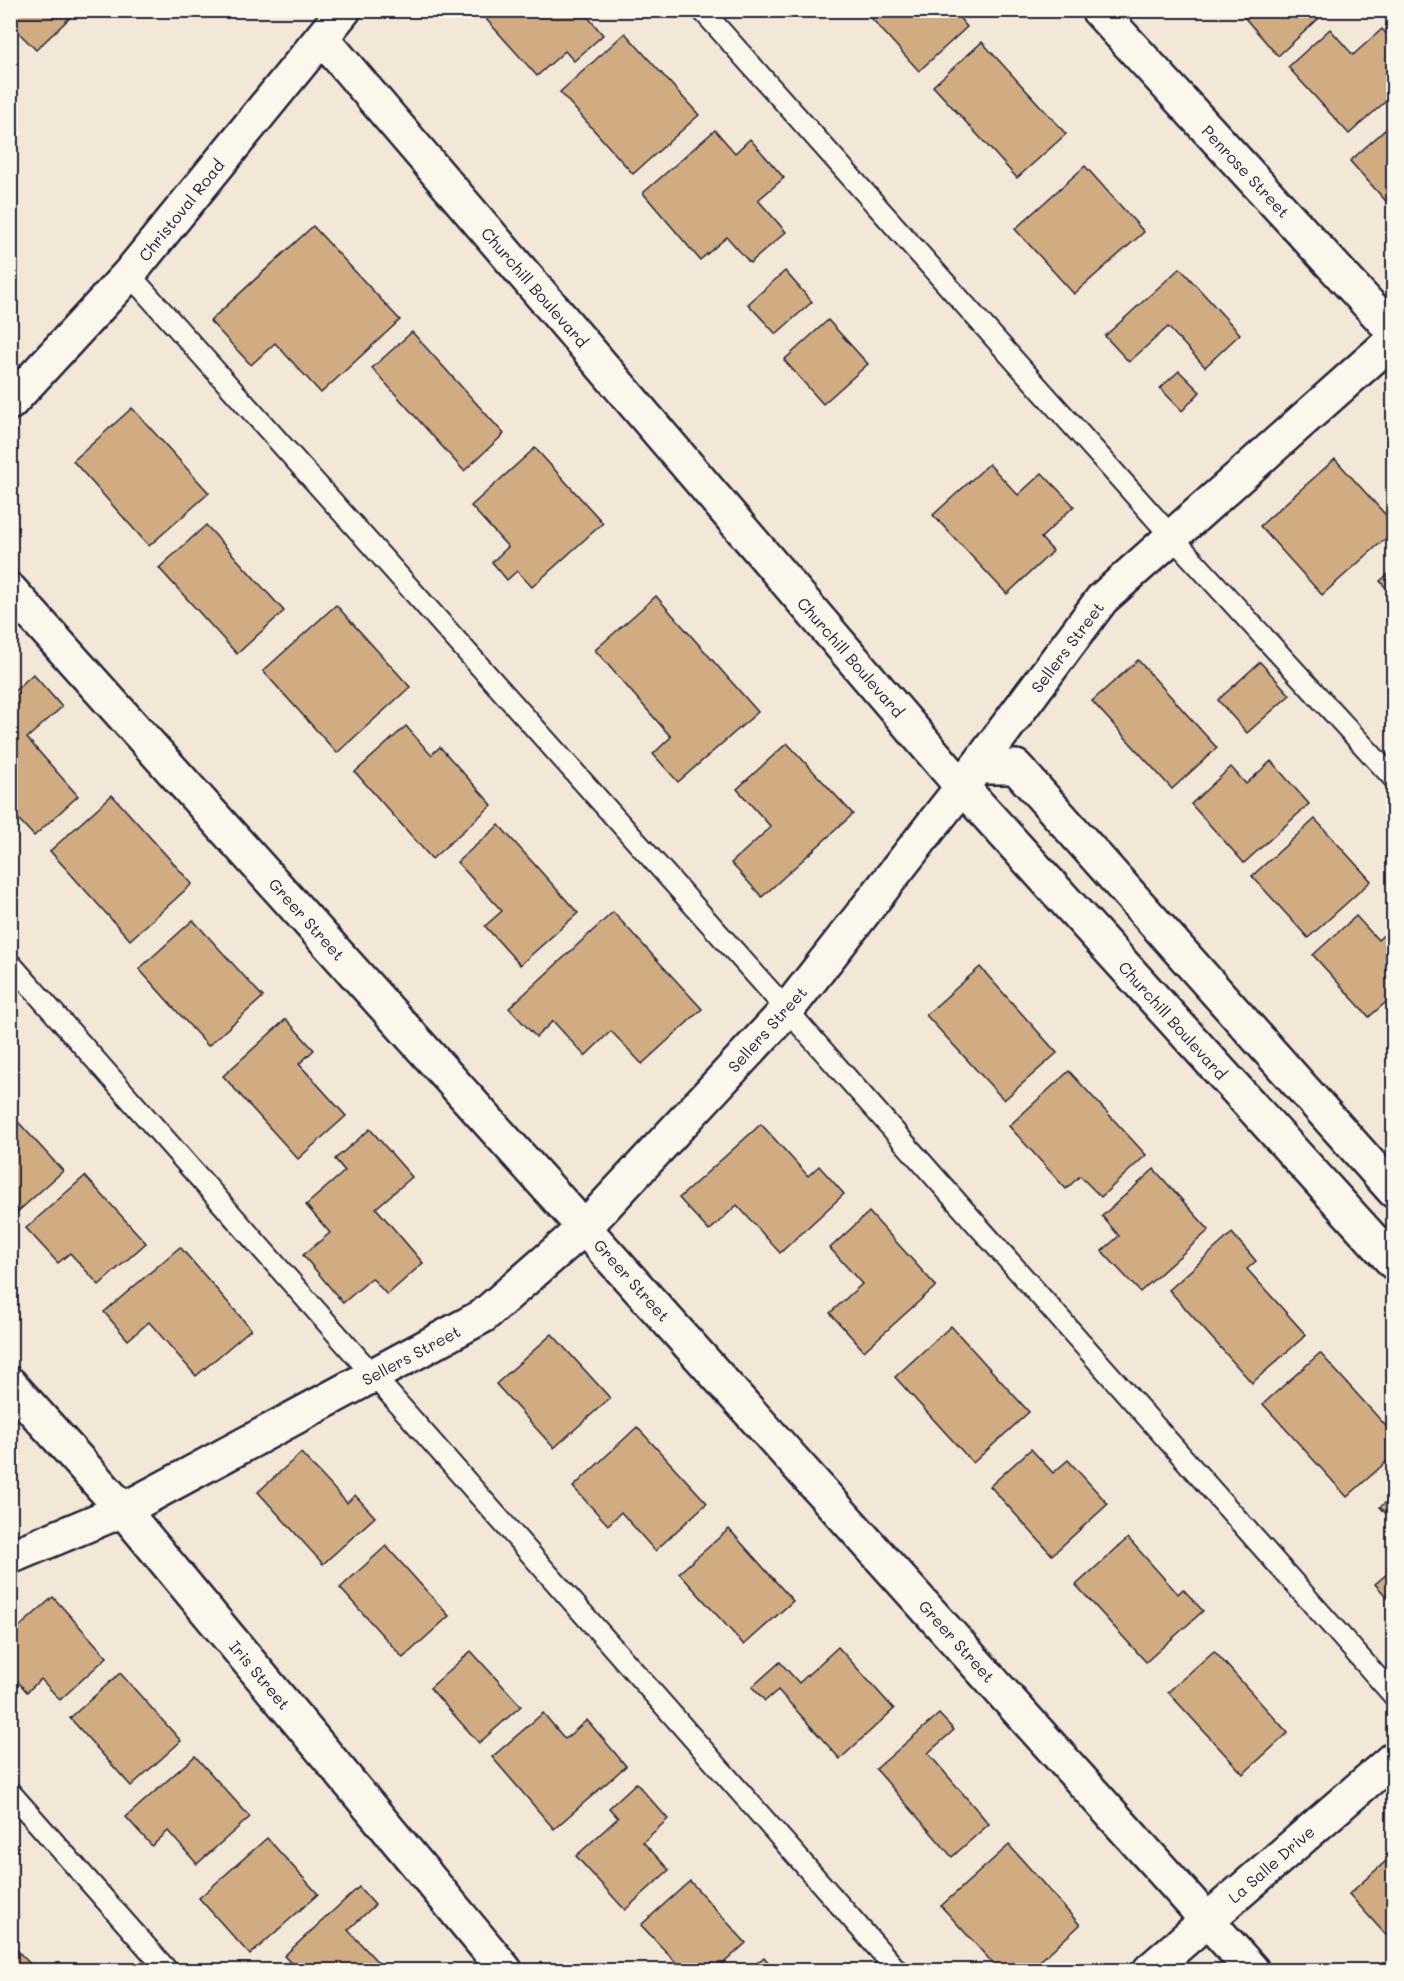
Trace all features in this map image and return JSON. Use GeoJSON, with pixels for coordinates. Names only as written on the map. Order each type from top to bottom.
{"type":"FeatureCollection","features":[{"type":"Feature","properties":{"kind":"street","name":"Christoval Road"},"geometry":{"type":"LineString","coordinates":[[10,403],[129,274],[344,10]]}},
{"type":"Feature","properties":{"kind":"street","name":"Penrose Street"},"geometry":{"type":"LineString","coordinates":[[1098,10],[1394,332]]}},
{"type":"Feature","properties":{"kind":"street","name":"Churchill Boulevard"},"geometry":{"type":"LineString","coordinates":[[322,38],[1394,1263]]}},
{"type":"Feature","properties":{"kind":"street","name":"Sellers Street"},"geometry":{"type":"LineString","coordinates":[[10,1557],[123,1510],[483,1316],[585,1227],[787,1010],[970,777],[1102,599],[1394,339]]}},
{"type":"Feature","properties":{"kind":"street","name":"Greer Street"},"geometry":{"type":"LineString","coordinates":[[10,590],[1252,1971]]}},
{"type":"Feature","properties":{"kind":"street"},"geometry":{"type":"LineString","coordinates":[[970,777],[1016,767],[1394,1191]]}},
{"type":"Feature","properties":{"kind":"street","name":"Iris Street"},"geometry":{"type":"LineString","coordinates":[[10,1384],[123,1510],[505,1971]]}},
{"type":"Feature","properties":{"kind":"street","name":"La Salle Drive"},"geometry":{"type":"LineString","coordinates":[[1150,1971],[1394,1758]]}},
{"type":"Feature","properties":{"kind":"lane"},"geometry":{"type":"LineString","coordinates":[[702,10],[1172,537],[1394,779]]}},
{"type":"Feature","properties":{"kind":"lane"},"geometry":{"type":"LineString","coordinates":[[129,274],[787,1010],[1394,1696]]}},
{"type":"Feature","properties":{"kind":"lane"},"geometry":{"type":"LineString","coordinates":[[10,963],[897,1971]]}},
{"type":"Feature","properties":{"kind":"lane"},"geometry":{"type":"LineString","coordinates":[[10,1792],[168,1971]]}},
{"type":"Feature","properties":{"kind":"building"},"geometry":{"type":"Polygon","coordinates":[[[10,10],[78,10],[36,50],[10,24],[10,10]]]}},
{"type":"Feature","properties":{"kind":"building"},"geometry":{"type":"Polygon","coordinates":[[[478,10],[582,10],[603,35],[574,61],[565,51],[537,76],[478,10]]]}},
{"type":"Feature","properties":{"kind":"building"},"geometry":{"type":"Polygon","coordinates":[[[864,10],[953,10],[967,27],[919,71],[864,10]]]}},
{"type":"Feature","properties":{"kind":"building"},"geometry":{"type":"Polygon","coordinates":[[[1252,10],[1328,10],[1278,56],[1244,17],[1252,10]]]}},
{"type":"Feature","properties":{"kind":"building"},"geometry":{"type":"Polygon","coordinates":[[[1330,29],[1353,55],[1382,29],[1394,42],[1394,94],[1349,134],[1288,67],[1330,29]]]}},
{"type":"Feature","properties":{"kind":"building"},"geometry":{"type":"Polygon","coordinates":[[[625,33],[699,115],[633,174],[560,92],[625,33]]]}},
{"type":"Feature","properties":{"kind":"building"},"geometry":{"type":"Polygon","coordinates":[[[982,42],[1066,134],[1017,178],[933,86],[982,42]]]}},
{"type":"Feature","properties":{"kind":"building"},"geometry":{"type":"Polygon","coordinates":[[[1394,122],[1394,209],[1393,209],[1350,161],[1394,122]]]}},
{"type":"Feature","properties":{"kind":"building"},"geometry":{"type":"Polygon","coordinates":[[[715,130],[735,153],[750,139],[784,178],[758,200],[786,232],[750,263],[727,237],[700,260],[643,193],[715,130]]]}},
{"type":"Feature","properties":{"kind":"building"},"geometry":{"type":"Polygon","coordinates":[[[1085,166],[1144,232],[1074,294],[1015,229],[1085,166]]]}},
{"type":"Feature","properties":{"kind":"building"},"geometry":{"type":"Polygon","coordinates":[[[313,226],[400,320],[321,393],[275,343],[251,365],[210,321],[313,226]]]}},
{"type":"Feature","properties":{"kind":"building"},"geometry":{"type":"Polygon","coordinates":[[[1180,268],[1240,334],[1205,367],[1168,327],[1129,362],[1105,336],[1180,268]]]}},
{"type":"Feature","properties":{"kind":"building"},"geometry":{"type":"Polygon","coordinates":[[[785,271],[812,302],[776,334],[748,304],[785,271]]]}},
{"type":"Feature","properties":{"kind":"building"},"geometry":{"type":"Polygon","coordinates":[[[828,320],[868,364],[823,404],[784,360],[828,320]]]}},
{"type":"Feature","properties":{"kind":"building"},"geometry":{"type":"Polygon","coordinates":[[[412,332],[504,434],[464,471],[372,368],[412,332]]]}},
{"type":"Feature","properties":{"kind":"building"},"geometry":{"type":"Polygon","coordinates":[[[1179,371],[1200,392],[1182,411],[1160,388],[1179,371]]]}},
{"type":"Feature","properties":{"kind":"building"},"geometry":{"type":"Polygon","coordinates":[[[132,408],[209,493],[149,546],[73,461],[132,408]]]}},
{"type":"Feature","properties":{"kind":"building"},"geometry":{"type":"Polygon","coordinates":[[[535,448],[603,523],[532,587],[517,571],[507,580],[492,562],[508,547],[471,506],[535,448]]]}},
{"type":"Feature","properties":{"kind":"building"},"geometry":{"type":"Polygon","coordinates":[[[1335,459],[1394,524],[1394,531],[1322,595],[1260,526],[1335,459]]]}},
{"type":"Feature","properties":{"kind":"building"},"geometry":{"type":"Polygon","coordinates":[[[989,464],[1018,495],[1042,473],[1074,506],[1041,538],[1053,551],[1007,594],[933,515],[989,464]]]}},
{"type":"Feature","properties":{"kind":"building"},"geometry":{"type":"Polygon","coordinates":[[[206,525],[284,611],[237,654],[159,568],[206,525]]]}},
{"type":"Feature","properties":{"kind":"building"},"geometry":{"type":"Polygon","coordinates":[[[1394,569],[1394,597],[1380,581],[1394,569]]]}},
{"type":"Feature","properties":{"kind":"building"},"geometry":{"type":"Polygon","coordinates":[[[656,596],[758,712],[678,782],[653,754],[671,737],[595,650],[656,596]]]}},
{"type":"Feature","properties":{"kind":"building"},"geometry":{"type":"Polygon","coordinates":[[[336,605],[410,687],[337,753],[263,671],[336,605]]]}},
{"type":"Feature","properties":{"kind":"building"},"geometry":{"type":"Polygon","coordinates":[[[1138,660],[1217,748],[1172,789],[1092,701],[1138,660]]]}},
{"type":"Feature","properties":{"kind":"building"},"geometry":{"type":"Polygon","coordinates":[[[1260,662],[1290,695],[1247,733],[1218,700],[1260,662]]]}},
{"type":"Feature","properties":{"kind":"building"},"geometry":{"type":"Polygon","coordinates":[[[33,674],[62,707],[27,738],[78,796],[34,836],[10,810],[10,695],[33,674]]]}},
{"type":"Feature","properties":{"kind":"building"},"geometry":{"type":"Polygon","coordinates":[[[406,726],[431,755],[440,747],[492,805],[432,859],[355,772],[406,726]]]}},
{"type":"Feature","properties":{"kind":"building"},"geometry":{"type":"Polygon","coordinates":[[[787,743],[853,814],[762,897],[731,863],[771,827],[737,789],[787,743]]]}},
{"type":"Feature","properties":{"kind":"building"},"geometry":{"type":"Polygon","coordinates":[[[1271,761],[1309,804],[1244,863],[1191,804],[1231,767],[1246,784],[1271,761]]]}},
{"type":"Feature","properties":{"kind":"building"},"geometry":{"type":"Polygon","coordinates":[[[112,795],[192,884],[130,940],[50,851],[112,795]]]}},
{"type":"Feature","properties":{"kind":"building"},"geometry":{"type":"Polygon","coordinates":[[[1315,819],[1371,881],[1308,938],[1252,876],[1315,819]]]}},
{"type":"Feature","properties":{"kind":"building"},"geometry":{"type":"Polygon","coordinates":[[[499,825],[578,913],[520,965],[485,926],[502,911],[457,862],[499,825]]]}},
{"type":"Feature","properties":{"kind":"building"},"geometry":{"type":"Polygon","coordinates":[[[613,912],[702,1009],[642,1064],[611,1031],[585,1056],[553,1021],[536,1037],[509,1008],[613,912]]]}},
{"type":"Feature","properties":{"kind":"building"},"geometry":{"type":"Polygon","coordinates":[[[1356,916],[1378,940],[1394,926],[1394,995],[1369,1017],[1313,955],[1356,916]]]}},
{"type":"Feature","properties":{"kind":"building"},"geometry":{"type":"Polygon","coordinates":[[[193,920],[263,997],[208,1046],[139,969],[193,920]]]}},
{"type":"Feature","properties":{"kind":"building"},"geometry":{"type":"Polygon","coordinates":[[[980,967],[1057,1053],[1004,1100],[926,1015],[980,967]]]}},
{"type":"Feature","properties":{"kind":"building"},"geometry":{"type":"Polygon","coordinates":[[[286,1019],[314,1050],[299,1064],[346,1116],[298,1159],[223,1076],[286,1019]]]}},
{"type":"Feature","properties":{"kind":"building"},"geometry":{"type":"Polygon","coordinates":[[[1069,1071],[1146,1155],[1101,1197],[1080,1176],[1066,1189],[1009,1126],[1069,1071]]]}},
{"type":"Feature","properties":{"kind":"building"},"geometry":{"type":"Polygon","coordinates":[[[10,1113],[63,1171],[14,1215],[10,1211],[10,1113]]]}},
{"type":"Feature","properties":{"kind":"building"},"geometry":{"type":"Polygon","coordinates":[[[761,1124],[808,1176],[819,1166],[844,1194],[780,1253],[737,1205],[709,1231],[679,1198],[761,1124]]]}},
{"type":"Feature","properties":{"kind":"building"},"geometry":{"type":"Polygon","coordinates":[[[370,1129],[412,1177],[376,1208],[423,1263],[387,1295],[372,1278],[343,1303],[303,1255],[330,1233],[306,1205],[345,1171],[335,1159],[370,1129]]]}},
{"type":"Feature","properties":{"kind":"building"},"geometry":{"type":"Polygon","coordinates":[[[1154,1169],[1209,1230],[1140,1292],[1102,1251],[1119,1236],[1102,1216],[1154,1169]]]}},
{"type":"Feature","properties":{"kind":"building"},"geometry":{"type":"Polygon","coordinates":[[[85,1176],[146,1243],[99,1285],[70,1253],[58,1263],[26,1228],[85,1176]]]}},
{"type":"Feature","properties":{"kind":"building"},"geometry":{"type":"Polygon","coordinates":[[[869,1212],[936,1286],[864,1351],[830,1313],[862,1284],[830,1248],[869,1212]]]}},
{"type":"Feature","properties":{"kind":"building"},"geometry":{"type":"Polygon","coordinates":[[[1232,1233],[1256,1261],[1247,1269],[1306,1335],[1252,1383],[1169,1290],[1232,1233]]]}},
{"type":"Feature","properties":{"kind":"building"},"geometry":{"type":"Polygon","coordinates":[[[180,1247],[251,1329],[196,1376],[149,1322],[128,1340],[104,1312],[180,1247]]]}},
{"type":"Feature","properties":{"kind":"building"},"geometry":{"type":"Polygon","coordinates":[[[951,1326],[1029,1412],[973,1463],[895,1377],[951,1326]]]}},
{"type":"Feature","properties":{"kind":"building"},"geometry":{"type":"Polygon","coordinates":[[[552,1334],[610,1398],[554,1448],[496,1384],[552,1334]]]}},
{"type":"Feature","properties":{"kind":"building"},"geometry":{"type":"Polygon","coordinates":[[[1320,1353],[1394,1435],[1394,1455],[1347,1497],[1263,1404],[1320,1353]]]}},
{"type":"Feature","properties":{"kind":"building"},"geometry":{"type":"Polygon","coordinates":[[[637,1427],[707,1503],[655,1551],[621,1512],[608,1525],[573,1487],[637,1427]]]}},
{"type":"Feature","properties":{"kind":"building"},"geometry":{"type":"Polygon","coordinates":[[[1031,1449],[1053,1473],[1068,1460],[1108,1504],[1052,1555],[990,1486],[1031,1449]]]}},
{"type":"Feature","properties":{"kind":"building"},"geometry":{"type":"Polygon","coordinates":[[[301,1453],[347,1503],[355,1495],[375,1517],[323,1564],[258,1492],[301,1453]]]}},
{"type":"Feature","properties":{"kind":"building"},"geometry":{"type":"Polygon","coordinates":[[[1394,1496],[1394,1522],[1380,1507],[1394,1496]]]}},
{"type":"Feature","properties":{"kind":"building"},"geometry":{"type":"Polygon","coordinates":[[[729,1529],[793,1601],[744,1645],[679,1573],[729,1529]]]}},
{"type":"Feature","properties":{"kind":"building"},"geometry":{"type":"Polygon","coordinates":[[[1128,1538],[1178,1594],[1183,1589],[1203,1611],[1146,1662],[1076,1585],[1128,1538]]]}},
{"type":"Feature","properties":{"kind":"building"},"geometry":{"type":"Polygon","coordinates":[[[386,1546],[449,1616],[403,1658],[340,1588],[386,1546]]]}},
{"type":"Feature","properties":{"kind":"building"},"geometry":{"type":"Polygon","coordinates":[[[1394,1568],[1394,1605],[1375,1584],[1394,1568]]]}},
{"type":"Feature","properties":{"kind":"building"},"geometry":{"type":"Polygon","coordinates":[[[53,1597],[107,1657],[60,1700],[41,1679],[27,1692],[10,1673],[10,1635],[53,1597]]]}},
{"type":"Feature","properties":{"kind":"building"},"geometry":{"type":"Polygon","coordinates":[[[838,1647],[894,1709],[840,1759],[778,1690],[765,1701],[752,1687],[780,1662],[799,1683],[838,1647]]]}},
{"type":"Feature","properties":{"kind":"building"},"geometry":{"type":"Polygon","coordinates":[[[471,1651],[521,1706],[479,1743],[430,1688],[471,1651]]]}},
{"type":"Feature","properties":{"kind":"building"},"geometry":{"type":"Polygon","coordinates":[[[1214,1651],[1288,1733],[1243,1774],[1168,1692],[1214,1651]]]}},
{"type":"Feature","properties":{"kind":"building"},"geometry":{"type":"Polygon","coordinates":[[[120,1673],[181,1741],[131,1786],[70,1718],[120,1673]]]}},
{"type":"Feature","properties":{"kind":"building"},"geometry":{"type":"Polygon","coordinates":[[[543,1713],[565,1739],[587,1720],[626,1766],[554,1829],[492,1757],[543,1713]]]}},
{"type":"Feature","properties":{"kind":"building"},"geometry":{"type":"Polygon","coordinates":[[[939,1714],[954,1730],[928,1753],[989,1824],[952,1857],[876,1769],[939,1714]]]}},
{"type":"Feature","properties":{"kind":"building"},"geometry":{"type":"Polygon","coordinates":[[[195,1756],[250,1817],[197,1864],[168,1831],[152,1846],[126,1817],[195,1756]]]}},
{"type":"Feature","properties":{"kind":"building"},"geometry":{"type":"Polygon","coordinates":[[[636,1783],[668,1819],[643,1842],[669,1870],[625,1910],[576,1856],[618,1818],[609,1808],[636,1783]]]}},
{"type":"Feature","properties":{"kind":"building"},"geometry":{"type":"Polygon","coordinates":[[[267,1838],[318,1894],[250,1955],[199,1898],[267,1838]]]}},
{"type":"Feature","properties":{"kind":"building"},"geometry":{"type":"Polygon","coordinates":[[[1009,1845],[1080,1925],[1030,1970],[999,1970],[941,1906],[1009,1845]]]}},
{"type":"Feature","properties":{"kind":"building"},"geometry":{"type":"Polygon","coordinates":[[[1394,1854],[1394,1944],[1349,1894],[1394,1854]]]}},
{"type":"Feature","properties":{"kind":"building"},"geometry":{"type":"Polygon","coordinates":[[[690,1881],[746,1943],[716,1970],[683,1970],[641,1925],[690,1881]]]}},
{"type":"Feature","properties":{"kind":"building"},"geometry":{"type":"Polygon","coordinates":[[[359,1887],[375,1905],[348,1930],[385,1970],[298,1970],[284,1956],[359,1887]]]}},
{"type":"Feature","properties":{"kind":"building"},"geometry":{"type":"Polygon","coordinates":[[[10,1943],[36,1970],[10,1970],[10,1943]]]}},
{"type":"Feature","properties":{"kind":"building"},"geometry":{"type":"Polygon","coordinates":[[[764,1957],[775,1970],[749,1970],[764,1957]]]}}]}
